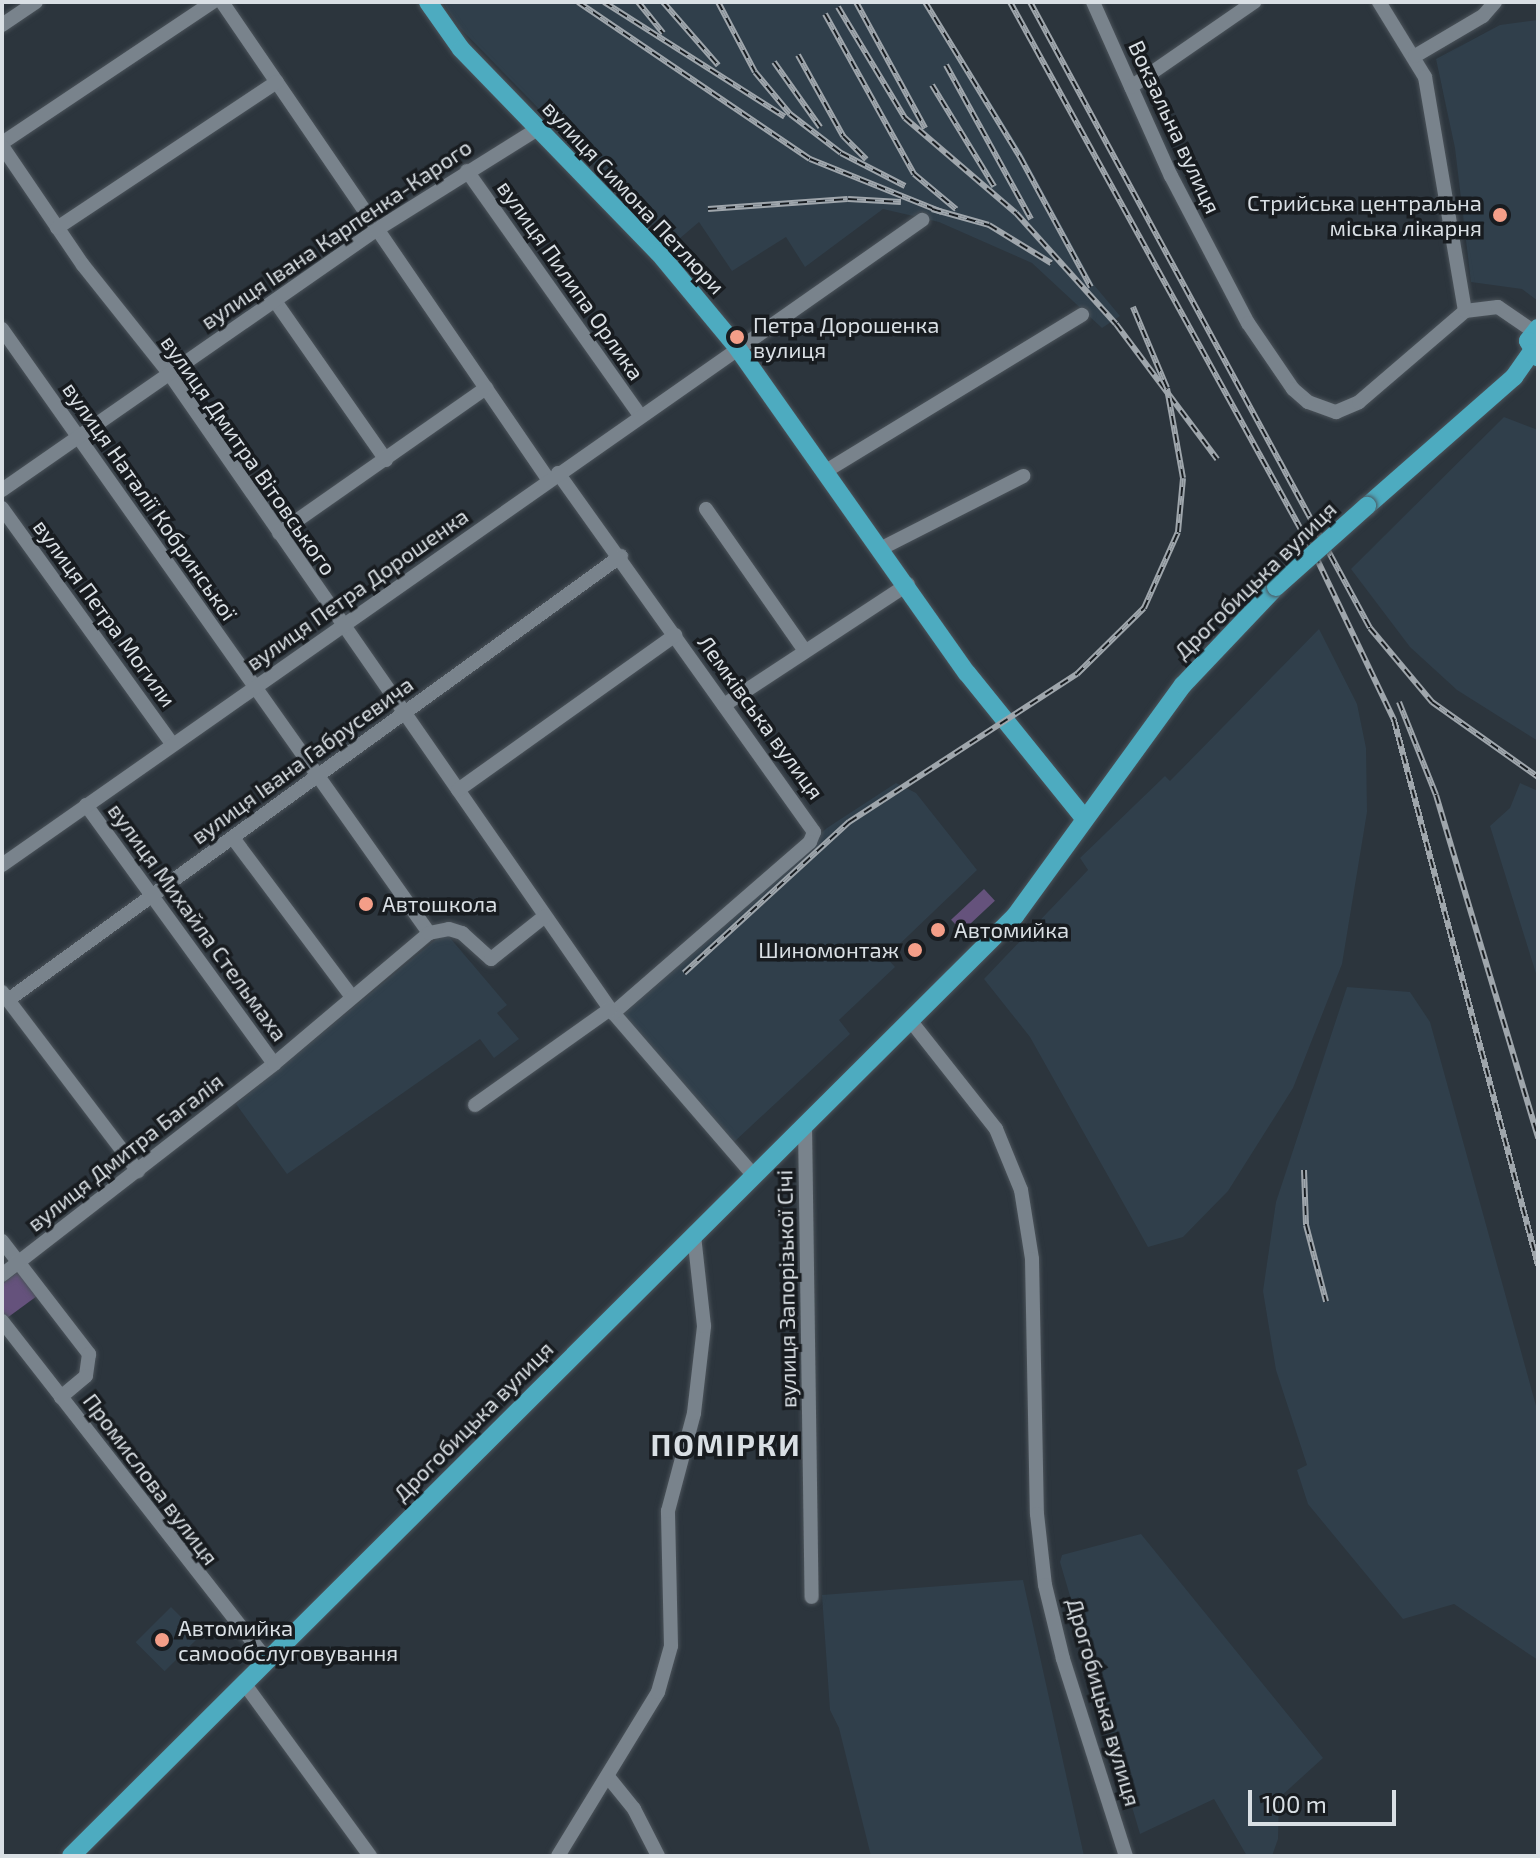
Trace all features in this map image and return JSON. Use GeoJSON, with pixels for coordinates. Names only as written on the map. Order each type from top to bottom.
{"type":"FeatureCollection","features":[{"type":"Feature","properties":{"kind":"main road","name":"вулиця Симона Петлюри"},"geometry":{"type":"LineString","coordinates":[[428,2],[461,49],[658,252],[736,346],[908,584],[967,673],[1084,818]]}},
{"type":"Feature","properties":{"kind":"main road"},"geometry":{"type":"LineString","coordinates":[[1535,329],[1535,355]]}},
{"type":"Feature","properties":{"kind":"main road","name":"Дрогобицька вулиця"},"geometry":{"type":"LineString","coordinates":[[71,1856],[1015,916],[1084,818],[1205,658],[1276,587],[1535,355]]}},
{"type":"Feature","properties":{"kind":"street"},"geometry":{"type":"LineString","coordinates":[[2,25],[36,2]]}},
{"type":"Feature","properties":{"kind":"street"},"geometry":{"type":"LineString","coordinates":[[2,145],[213,2]]}},
{"type":"Feature","properties":{"kind":"street","name":"Лемківська вулиця"},"geometry":{"type":"LineString","coordinates":[[222,2],[486,388],[553,476],[621,556],[812,825],[810,842],[612,1011]]}},
{"type":"Feature","properties":{"kind":"street","name":"Вокзальна вулиця"},"geometry":{"type":"LineString","coordinates":[[1093,2],[1131,87],[1248,323],[1293,389],[1315,407],[1336,412],[1359,402],[1465,311]]}},
{"type":"Feature","properties":{"kind":"street"},"geometry":{"type":"LineString","coordinates":[[1131,87],[1254,2]]}},
{"type":"Feature","properties":{"kind":"street"},"geometry":{"type":"LineString","coordinates":[[1379,2],[1415,56],[1433,112],[1465,311],[1498,307],[1535,329]]}},
{"type":"Feature","properties":{"kind":"street"},"geometry":{"type":"LineString","coordinates":[[1415,56],[1483,16],[1495,2]]}},
{"type":"Feature","properties":{"kind":"street"},"geometry":{"type":"LineString","coordinates":[[57,228],[277,82]]}},
{"type":"Feature","properties":{"kind":"street","name":"вулиця Івана Карпенка-Карого"},"geometry":{"type":"LineString","coordinates":[[2,490],[376,230],[539,128]]}},
{"type":"Feature","properties":{"kind":"street","name":"вулиця Дмитра Вітовського"},"geometry":{"type":"LineString","coordinates":[[2,145],[57,228],[169,373],[402,714],[612,1011],[754,1176]]}},
{"type":"Feature","properties":{"kind":"street","name":"вулиця Пилипа Орлика"},"geometry":{"type":"LineString","coordinates":[[467,171],[639,414]]}},
{"type":"Feature","properties":{"kind":"street","name":"вулиця Петра Дорошенка"},"geometry":{"type":"LineString","coordinates":[[2,865],[172,744],[344,628],[639,414],[922,220]]}},
{"type":"Feature","properties":{"kind":"street"},"geometry":{"type":"LineString","coordinates":[[275,301],[386,460]]}},
{"type":"Feature","properties":{"kind":"street"},"geometry":{"type":"LineString","coordinates":[[826,471],[1082,315]]}},
{"type":"Feature","properties":{"kind":"street","name":"вулиця Наталії Кобринської"},"geometry":{"type":"LineString","coordinates":[[2,329],[429,933]]}},
{"type":"Feature","properties":{"kind":"street"},"geometry":{"type":"LineString","coordinates":[[279,533],[486,388]]}},
{"type":"Feature","properties":{"kind":"street"},"geometry":{"type":"LineString","coordinates":[[880,549],[1023,476]]}},
{"type":"Feature","properties":{"kind":"street","name":"вулиця Петра Могили"},"geometry":{"type":"LineString","coordinates":[[2,508],[172,744]]}},
{"type":"Feature","properties":{"kind":"street"},"geometry":{"type":"LineString","coordinates":[[706,509],[805,651]]}},
{"type":"Feature","properties":{"kind":"street","name":"вулиця Івана Габрусевича"},"geometry":{"type":"LineString","coordinates":[[5,996],[150,898],[621,556]]}},
{"type":"Feature","properties":{"kind":"street"},"geometry":{"type":"LineString","coordinates":[[724,705],[908,584]]}},
{"type":"Feature","properties":{"kind":"street","name":"Лемківська вулиця"},"geometry":{"type":"LineString","coordinates":[[458,790],[675,635]]}},
{"type":"Feature","properties":{"kind":"street","name":"вулиця Михайла Стельмаха"},"geometry":{"type":"LineString","coordinates":[[86,805],[150,898],[274,1064]]}},
{"type":"Feature","properties":{"kind":"street"},"geometry":{"type":"LineString","coordinates":[[233,838],[351,996]]}},
{"type":"Feature","properties":{"kind":"street"},"geometry":{"type":"LineString","coordinates":[[429,933],[449,929],[462,933],[491,959],[545,916]]}},
{"type":"Feature","properties":{"kind":"street","name":"вулиця Дмитра Багалія"},"geometry":{"type":"LineString","coordinates":[[2,1275],[274,1064],[351,996],[412,953],[429,933]]}},
{"type":"Feature","properties":{"kind":"street"},"geometry":{"type":"LineString","coordinates":[[5,996],[138,1171]]}},
{"type":"Feature","properties":{"kind":"street"},"geometry":{"type":"LineString","coordinates":[[475,1105],[612,1011]]}},
{"type":"Feature","properties":{"kind":"street","name":"Дрогобицька вулиця"},"geometry":{"type":"LineString","coordinates":[[910,1020],[996,1129],[1021,1190],[1032,1259],[1037,1514],[1045,1585],[1063,1659],[1126,1856]]}},
{"type":"Feature","properties":{"kind":"street","name":"вулиця Запорізької Січі"},"geometry":{"type":"LineString","coordinates":[[805,1125],[812,1597]]}},
{"type":"Feature","properties":{"kind":"street"},"geometry":{"type":"LineString","coordinates":[[558,1856],[609,1778],[658,1692],[671,1646],[668,1511],[694,1413],[704,1326],[694,1235]]}},
{"type":"Feature","properties":{"kind":"street"},"geometry":{"type":"LineString","coordinates":[[2,1241],[89,1354],[86,1376],[61,1397]]}},
{"type":"Feature","properties":{"kind":"street","name":"Промислова вулиця"},"geometry":{"type":"LineString","coordinates":[[2,1321],[267,1660]]}},
{"type":"Feature","properties":{"kind":"street"},"geometry":{"type":"LineString","coordinates":[[244,1683],[370,1856]]}},
{"type":"Feature","properties":{"kind":"street"},"geometry":{"type":"LineString","coordinates":[[609,1778],[634,1809],[658,1856]]}},
{"type":"Feature","properties":{"kind":"shaded area"},"geometry":{"type":"Polygon","coordinates":[[[443,2],[928,2],[1021,151],[1094,285],[1120,316],[1102,328],[1032,263],[939,222],[883,209],[805,267],[786,237],[732,271],[699,222],[672,245],[459,27],[443,2]]]}},
{"type":"Feature","properties":{"kind":"shaded area","name":"Стрийська центральна міська лікарня"},"geometry":{"type":"Polygon","coordinates":[[[1538,20],[1538,301],[1522,289],[1471,282],[1455,148],[1436,59],[1500,25],[1538,20]]]}},
{"type":"Feature","properties":{"kind":"shaded area"},"geometry":{"type":"Polygon","coordinates":[[[1504,417],[1538,430],[1538,741],[1457,690],[1410,647],[1351,569],[1504,417]]]}},
{"type":"Feature","properties":{"kind":"shaded area"},"geometry":{"type":"Polygon","coordinates":[[[1319,629],[1357,704],[1366,748],[1367,812],[1342,964],[1293,1088],[1228,1191],[1183,1237],[1148,1247],[1030,1037],[984,979],[1088,870],[1080,858],[1165,776],[1170,781],[1319,629]]]}},
{"type":"Feature","properties":{"kind":"shaded area"},"geometry":{"type":"Polygon","coordinates":[[[896,783],[916,793],[977,870],[886,957],[895,967],[839,1020],[850,1034],[734,1142],[625,1019],[625,1007],[827,828],[896,783]]]}},
{"type":"Feature","properties":{"kind":"shaded area"},"geometry":{"type":"Polygon","coordinates":[[[1520,783],[1538,791],[1538,980],[1490,826],[1510,808],[1520,783]]]}},
{"type":"Feature","properties":{"kind":"shaded area"},"geometry":{"type":"Polygon","coordinates":[[[984,889],[995,901],[962,931],[951,920],[984,889]]]}},
{"type":"Feature","properties":{"kind":"shaded area"},"geometry":{"type":"Polygon","coordinates":[[[445,932],[507,1005],[497,1013],[519,1039],[494,1058],[480,1039],[287,1174],[236,1104],[445,932]]]}},
{"type":"Feature","properties":{"kind":"shaded area"},"geometry":{"type":"Polygon","coordinates":[[[1347,987],[1410,992],[1430,1022],[1538,1413],[1538,1660],[1454,1604],[1403,1619],[1308,1504],[1297,1470],[1307,1465],[1276,1370],[1263,1291],[1276,1202],[1347,987]]]}},
{"type":"Feature","properties":{"kind":"shaded area"},"geometry":{"type":"Polygon","coordinates":[[[18,1272],[37,1296],[7,1318],[2,1312],[2,1284],[18,1272]]]}},
{"type":"Feature","properties":{"kind":"shaded area"},"geometry":{"type":"Polygon","coordinates":[[[1141,1534],[1323,1758],[1279,1798],[1278,1839],[1272,1856],[1247,1856],[1214,1799],[1140,1834],[1060,1562],[1062,1555],[1141,1534]]]}},
{"type":"Feature","properties":{"kind":"shaded area"},"geometry":{"type":"Polygon","coordinates":[[[1023,1580],[1084,1856],[871,1856],[839,1728],[830,1710],[822,1595],[1023,1580]]]}},
{"type":"Feature","properties":{"kind":"shaded area"},"geometry":{"type":"Polygon","coordinates":[[[171,1607],[200,1636],[165,1671],[136,1642],[171,1607]]]}},
{"type":"Feature","properties":{"kind":"railway"},"geometry":{"type":"LineString","coordinates":[[578,2],[810,159],[942,212]]}},
{"type":"Feature","properties":{"kind":"railway"},"geometry":{"type":"LineString","coordinates":[[604,2],[785,117]]}},
{"type":"Feature","properties":{"kind":"railway"},"geometry":{"type":"LineString","coordinates":[[638,2],[663,33]]}},
{"type":"Feature","properties":{"kind":"railway"},"geometry":{"type":"LineString","coordinates":[[663,2],[718,65]]}},
{"type":"Feature","properties":{"kind":"railway"},"geometry":{"type":"LineString","coordinates":[[718,2],[755,72],[790,114],[841,153],[905,186]]}},
{"type":"Feature","properties":{"kind":"railway"},"geometry":{"type":"LineString","coordinates":[[856,2],[925,128]]}},
{"type":"Feature","properties":{"kind":"railway"},"geometry":{"type":"LineString","coordinates":[[925,2],[1020,157],[1091,287]]}},
{"type":"Feature","properties":{"kind":"railway"},"geometry":{"type":"LineString","coordinates":[[1010,2],[1315,555],[1394,720],[1538,1265]]}},
{"type":"Feature","properties":{"kind":"railway"},"geometry":{"type":"LineString","coordinates":[[1030,2],[1370,628],[1432,702],[1538,777]]}},
{"type":"Feature","properties":{"kind":"railway"},"geometry":{"type":"LineString","coordinates":[[838,7],[905,118],[1016,213],[1116,324],[1217,459]]}},
{"type":"Feature","properties":{"kind":"railway"},"geometry":{"type":"LineString","coordinates":[[825,14],[914,174],[956,209]]}},
{"type":"Feature","properties":{"kind":"railway"},"geometry":{"type":"LineString","coordinates":[[798,55],[843,136],[866,159]]}},
{"type":"Feature","properties":{"kind":"railway"},"geometry":{"type":"LineString","coordinates":[[774,62],[820,127]]}},
{"type":"Feature","properties":{"kind":"railway"},"geometry":{"type":"LineString","coordinates":[[946,65],[1031,219]]}},
{"type":"Feature","properties":{"kind":"railway"},"geometry":{"type":"LineString","coordinates":[[932,85],[994,186]]}},
{"type":"Feature","properties":{"kind":"railway"},"geometry":{"type":"LineString","coordinates":[[708,209],[848,199],[901,202]]}},
{"type":"Feature","properties":{"kind":"railway"},"geometry":{"type":"LineString","coordinates":[[932,209],[989,225],[1051,263]]}},
{"type":"Feature","properties":{"kind":"railway"},"geometry":{"type":"LineString","coordinates":[[684,973],[849,822],[1077,674],[1144,608],[1178,532],[1183,478],[1167,388],[1133,307]]}},
{"type":"Feature","properties":{"kind":"railway"},"geometry":{"type":"LineString","coordinates":[[1399,702],[1436,795],[1538,1138]]}},
{"type":"Feature","properties":{"kind":"railway"},"geometry":{"type":"LineString","coordinates":[[1304,1170],[1306,1225],[1326,1301]]}},
{"type":"Feature","properties":{"kind":"place","name":"Стрийська центральна міська лікарня"},"geometry":{"type":"Point","coordinates":[1500,215]}},
{"type":"Feature","properties":{"kind":"place","name":"Петра Дорошенка вулиця"},"geometry":{"type":"Point","coordinates":[737,337]}},
{"type":"Feature","properties":{"kind":"place","name":"Автошкола"},"geometry":{"type":"Point","coordinates":[366,904]}},
{"type":"Feature","properties":{"kind":"place","name":"Автомийка"},"geometry":{"type":"Point","coordinates":[938,930]}},
{"type":"Feature","properties":{"kind":"place","name":"Шиномонтаж"},"geometry":{"type":"Point","coordinates":[915,950]}},
{"type":"Feature","properties":{"kind":"place","name":"Автомийка самообслуговування"},"geometry":{"type":"Point","coordinates":[162,1640]}},
{"type":"Feature","properties":{"kind":"district","name":"ПОМІРКИ"},"geometry":{"type":"Point","coordinates":[726,1444]}}]}
